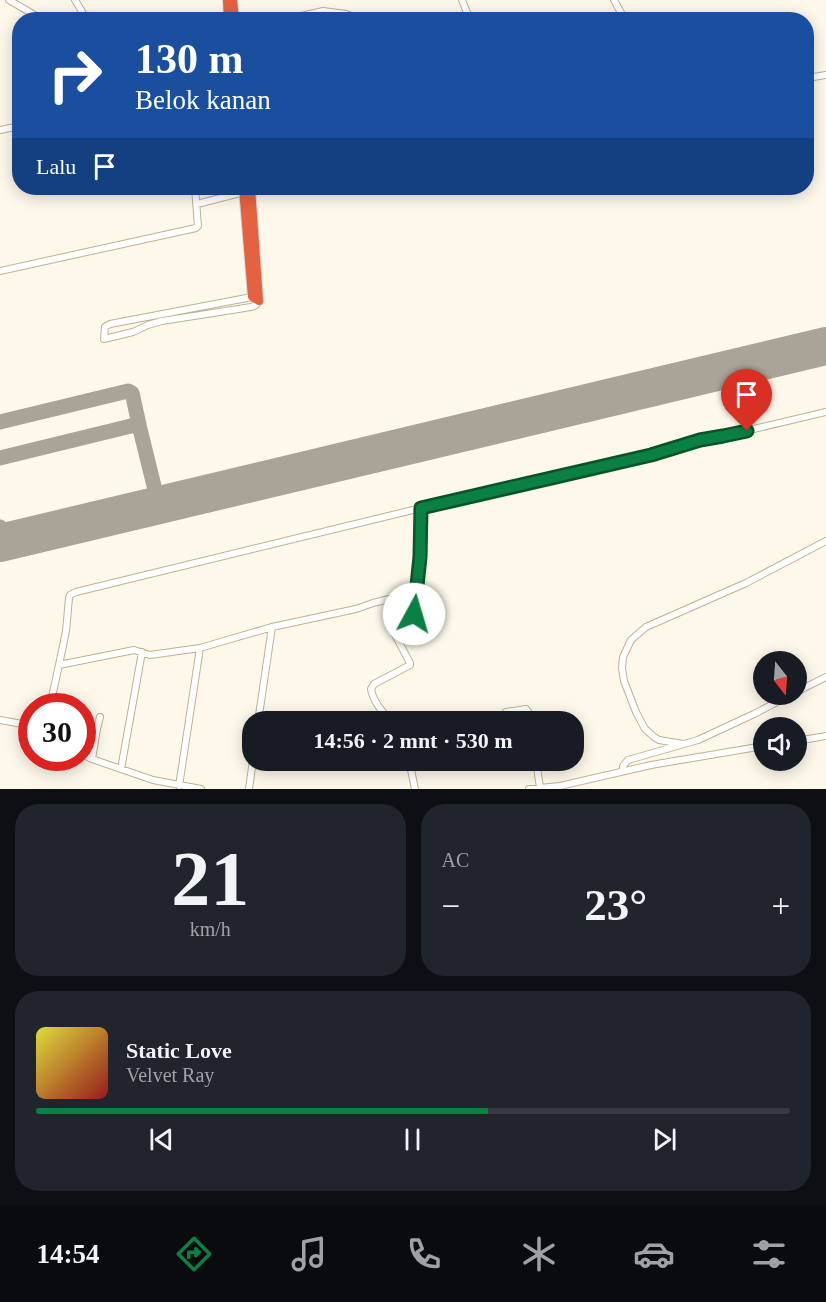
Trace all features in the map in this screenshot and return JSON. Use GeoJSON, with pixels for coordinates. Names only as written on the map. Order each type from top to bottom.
{"type":"FeatureCollection","features":[{"type":"Feature","properties":{"kind":"highway"},"geometry":{"type":"LineString","coordinates":[[247,195],[256,299]]}},
{"type":"Feature","properties":{"kind":"street"},"geometry":{"type":"LineString","coordinates":[[9,0],[29,12]]}},
{"type":"Feature","properties":{"kind":"street"},"geometry":{"type":"LineString","coordinates":[[0,271],[196,228],[198,226],[196,195]]}},
{"type":"Feature","properties":{"kind":"street"},"geometry":{"type":"LineString","coordinates":[[197,204],[226,195]]}},
{"type":"Feature","properties":{"kind":"street"},"geometry":{"type":"LineString","coordinates":[[256,299],[256,305],[251,308],[162,321],[133,332],[104,339],[105,327],[110,324],[256,299]]}},
{"type":"Feature","properties":{"kind":"street"},"geometry":{"type":"LineString","coordinates":[[53,693],[66,631],[69,598],[73,593],[421,508],[651,455],[700,440],[826,412]]}},
{"type":"Feature","properties":{"kind":"street"},"geometry":{"type":"LineString","coordinates":[[382,711],[371,689],[374,684],[410,665],[392,629],[413,617],[415,612],[420,557],[421,508]]}},
{"type":"Feature","properties":{"kind":"street"},"geometry":{"type":"LineString","coordinates":[[683,744],[654,737],[645,729],[636,712],[624,681],[622,668],[623,657],[631,640],[646,627],[746,584],[826,541]]}},
{"type":"Feature","properties":{"kind":"street"},"geometry":{"type":"LineString","coordinates":[[59,665],[134,650],[150,655],[200,648],[272,627],[356,609],[417,592]]}},
{"type":"Feature","properties":{"kind":"street"},"geometry":{"type":"LineString","coordinates":[[260,711],[272,627]]}},
{"type":"Feature","properties":{"kind":"street"},"geometry":{"type":"LineString","coordinates":[[179,786],[200,648]]}},
{"type":"Feature","properties":{"kind":"street"},"geometry":{"type":"LineString","coordinates":[[121,769],[142,652]]}},
{"type":"Feature","properties":{"kind":"street"},"geometry":{"type":"LineString","coordinates":[[807,686],[826,677]]}},
{"type":"Feature","properties":{"kind":"street"},"geometry":{"type":"LineString","coordinates":[[623,771],[623,766],[628,760],[698,740],[771,705]]}},
{"type":"Feature","properties":{"kind":"street"},"geometry":{"type":"LineString","coordinates":[[510,711],[524,708],[529,711]]}},
{"type":"Feature","properties":{"kind":"street"},"geometry":{"type":"LineString","coordinates":[[96,735],[100,717]]}},
{"type":"Feature","properties":{"kind":"street"},"geometry":{"type":"LineString","coordinates":[[0,720],[18,723]]}},
{"type":"Feature","properties":{"kind":"street"},"geometry":{"type":"LineString","coordinates":[[807,739],[826,736]]}},
{"type":"Feature","properties":{"kind":"street"},"geometry":{"type":"LineString","coordinates":[[529,789],[560,786],[651,765],[753,748]]}},
{"type":"Feature","properties":{"kind":"street"},"geometry":{"type":"LineString","coordinates":[[96,760],[153,780],[201,789]]}},
{"type":"Feature","properties":{"kind":"street"},"geometry":{"type":"LineString","coordinates":[[249,789],[251,771]]}},
{"type":"Feature","properties":{"kind":"street"},"geometry":{"type":"LineString","coordinates":[[411,771],[415,789]]}},
{"type":"Feature","properties":{"kind":"street"},"geometry":{"type":"LineString","coordinates":[[538,771],[540,789]]}},
{"type":"Feature","properties":{"kind":"taxiway"},"geometry":{"type":"LineString","coordinates":[[0,422],[128,391],[132,393],[140,429],[135,425],[0,458]]}},
{"type":"Feature","properties":{"kind":"taxiway"},"geometry":{"type":"LineString","coordinates":[[140,429],[155,490],[152,501],[143,509]]}},
{"type":"Feature","properties":{"kind":"taxiway"},"geometry":{"type":"LineString","coordinates":[[155,490],[164,499],[176,501]]}},
{"type":"Feature","properties":{"kind":"taxiway"},"geometry":{"type":"LineString","coordinates":[[0,527],[6,535],[18,538]]}},
{"type":"Feature","properties":{"kind":"runway"},"geometry":{"type":"LineString","coordinates":[[0,543],[826,346]]}},
{"type":"Feature","properties":{"kind":"route"},"geometry":{"type":"LineString","coordinates":[[414,614],[420,557],[421,508],[651,455],[700,440],[747,431]]}}]}
